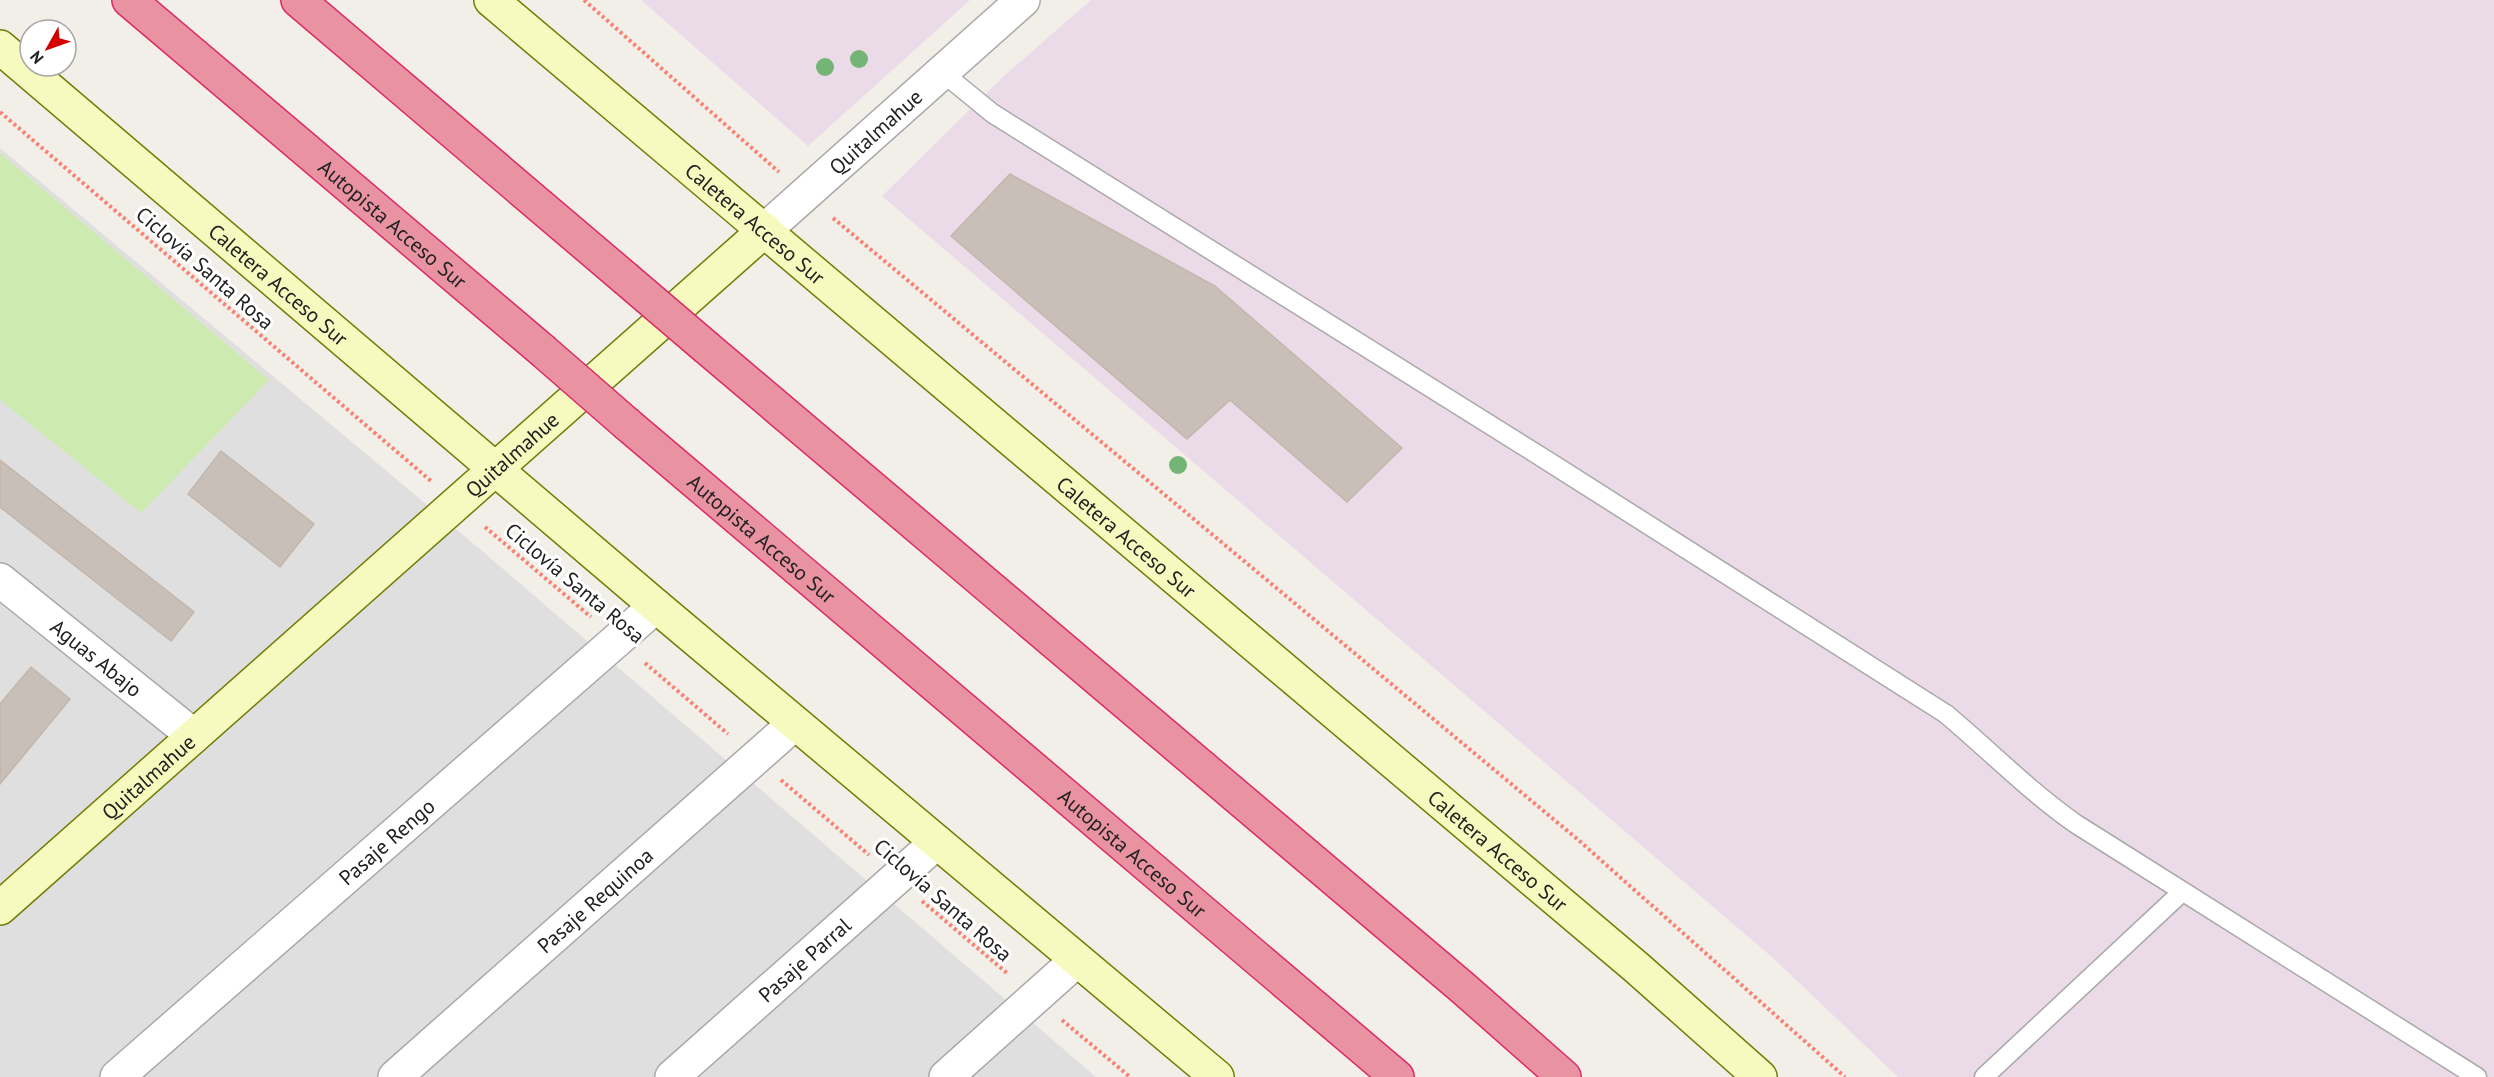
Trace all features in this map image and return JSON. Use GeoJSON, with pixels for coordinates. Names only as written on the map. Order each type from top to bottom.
{"type":"FeatureCollection","features":[{"type":"Feature","properties":{"kind":"highway","name":"Autopista Acceso Sur"},"geometry":{"type":"LineString","coordinates":[[129,0],[1397,1077]]}},
{"type":"Feature","properties":{"kind":"highway"},"geometry":{"type":"LineString","coordinates":[[298,0],[1463,988],[1564,1077]]}},
{"type":"Feature","properties":{"kind":"main road","name":"Caletera Acceso Sur"},"geometry":{"type":"LineString","coordinates":[[491,0],[1636,967],[1760,1077]]}},
{"type":"Feature","properties":{"kind":"main road","name":"Caletera Acceso Sur"},"geometry":{"type":"LineString","coordinates":[[0,48],[495,470],[1217,1077]]}},
{"type":"Feature","properties":{"kind":"main road","name":"Quitalmahue"},"geometry":{"type":"LineString","coordinates":[[0,908],[765,230]]}},
{"type":"Feature","properties":{"kind":"street","name":"Quitalmahue"},"geometry":{"type":"LineString","coordinates":[[765,230],[1023,0]]}},
{"type":"Feature","properties":{"kind":"street","name":"Aguas Abajo"},"geometry":{"type":"LineString","coordinates":[[0,580],[194,736]]}},
{"type":"Feature","properties":{"kind":"street","name":"Pasaje Rengo"},"geometry":{"type":"LineString","coordinates":[[117,1077],[656,606]]}},
{"type":"Feature","properties":{"kind":"street","name":"Pasaje Requinoa"},"geometry":{"type":"LineString","coordinates":[[395,1077],[795,723]]}},
{"type":"Feature","properties":{"kind":"street","name":"Pasaje Parral"},"geometry":{"type":"LineString","coordinates":[[672,1077],[937,842]]}},
{"type":"Feature","properties":{"kind":"street"},"geometry":{"type":"LineString","coordinates":[[946,1077],[1077,960]]}},
{"type":"Feature","properties":{"kind":"lane"},"geometry":{"type":"LineString","coordinates":[[942,72],[992,113],[1946,714],[1996,756],[2036,796],[2182,892],[2477,1077]]}},
{"type":"Feature","properties":{"kind":"lane"},"geometry":{"type":"LineString","coordinates":[[1984,1077],[2182,892]]}},
{"type":"Feature","properties":{"kind":"path"},"geometry":{"type":"LineString","coordinates":[[584,0],[805,195],[1576,838],[1845,1077]]}},
{"type":"Feature","properties":{"kind":"path","name":"Ciclovía Santa Rosa"},"geometry":{"type":"LineString","coordinates":[[0,111],[1130,1077]]}},
{"type":"Feature","properties":{"kind":"shaded area"},"geometry":{"type":"Polygon","coordinates":[[[641,0],[970,0],[808,146],[641,0]]]}},
{"type":"Feature","properties":{"kind":"shaded area"},"geometry":{"type":"Polygon","coordinates":[[[1091,0],[2494,0],[2494,1077],[1898,1077],[1773,958],[882,196],[1004,76],[1091,0]]]}},
{"type":"Feature","properties":{"kind":"shaded area"},"geometry":{"type":"Polygon","coordinates":[[[0,148],[481,550],[1096,1077],[0,1077],[0,148]]]}},
{"type":"Feature","properties":{"kind":"green space"},"geometry":{"type":"Polygon","coordinates":[[[0,153],[269,380],[141,513],[0,400],[0,153]]]}},
{"type":"Feature","properties":{"kind":"building"},"geometry":{"type":"Polygon","coordinates":[[[1010,174],[1215,286],[1402,448],[1347,502],[1230,400],[1187,439],[951,236],[1010,174]]]}},
{"type":"Feature","properties":{"kind":"building"},"geometry":{"type":"Polygon","coordinates":[[[221,451],[314,524],[280,567],[188,494],[221,451]]]}},
{"type":"Feature","properties":{"kind":"building"},"geometry":{"type":"Polygon","coordinates":[[[0,460],[194,612],[171,641],[0,507],[0,460]]]}},
{"type":"Feature","properties":{"kind":"building"},"geometry":{"type":"Polygon","coordinates":[[[31,667],[70,699],[0,784],[0,704],[31,667]]]}}]}
